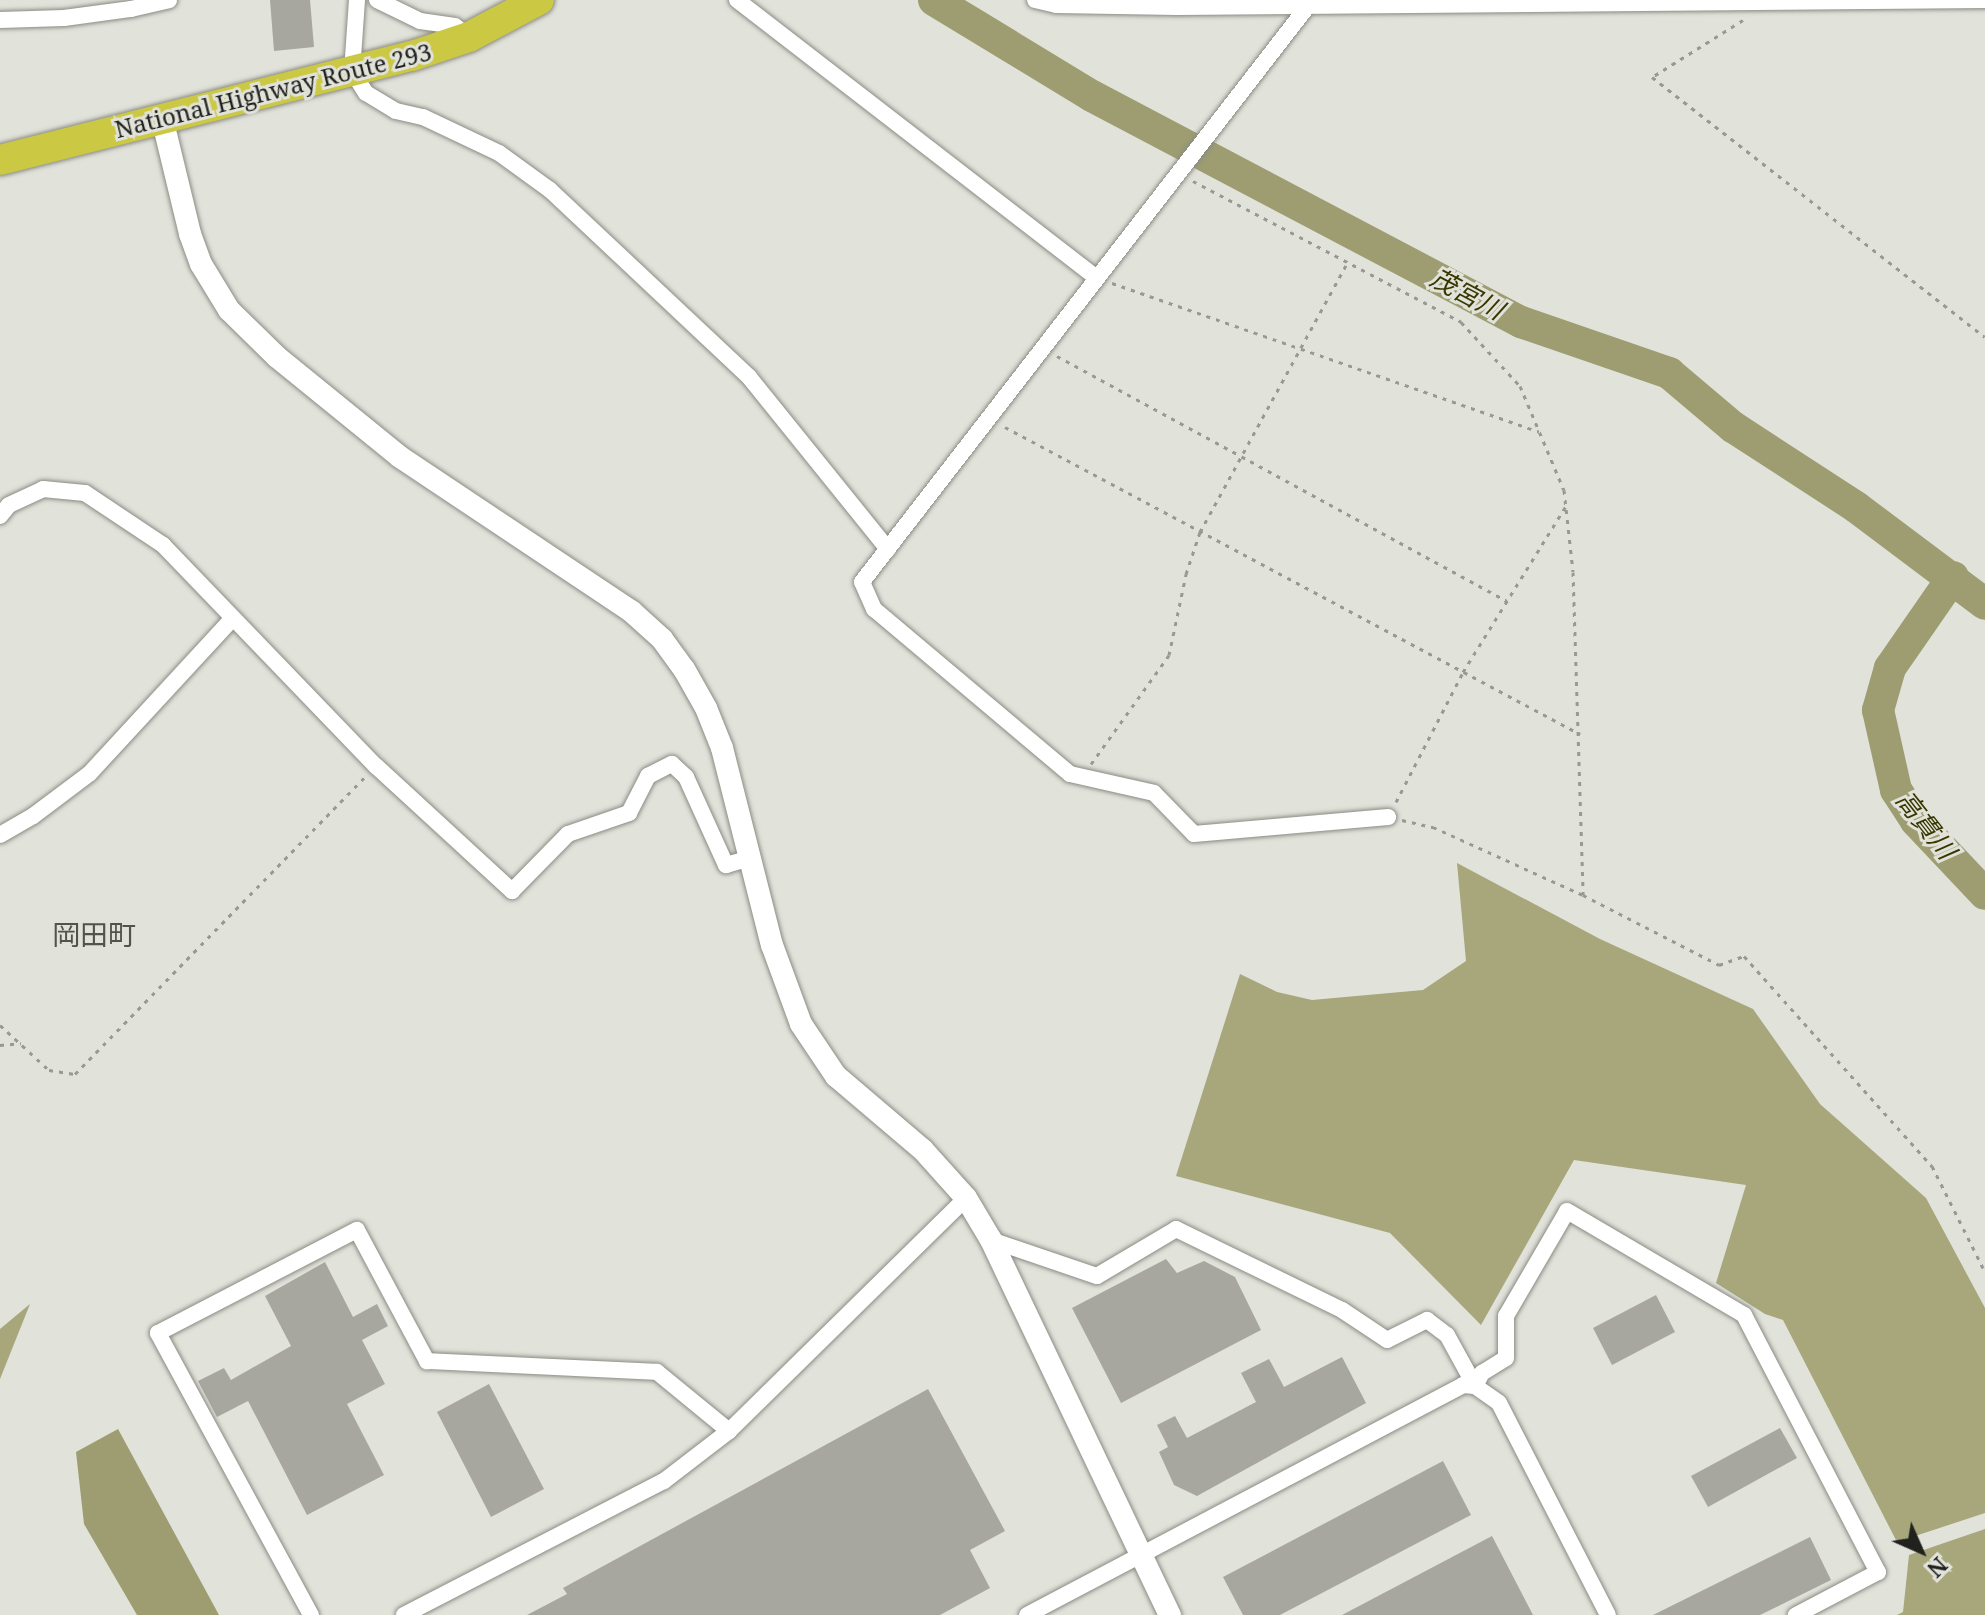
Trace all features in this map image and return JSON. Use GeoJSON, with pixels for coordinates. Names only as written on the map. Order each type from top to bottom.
{"type":"FeatureCollection","features":[{"type":"Feature","properties":{"kind":"highway","name":"National Highway Route 293"},"geometry":{"type":"LineString","coordinates":[[0,160],[457,42],[539,0]]}},
{"type":"Feature","properties":{"kind":"street"},"geometry":{"type":"LineString","coordinates":[[0,20],[64,18],[131,9],[169,0]]}},
{"type":"Feature","properties":{"kind":"street"},"geometry":{"type":"LineString","coordinates":[[357,0],[352,71],[376,102],[423,117],[499,153],[550,190],[749,377],[888,549]]}},
{"type":"Feature","properties":{"kind":"street"},"geometry":{"type":"LineString","coordinates":[[377,0],[420,21],[455,26],[457,42]]}},
{"type":"Feature","properties":{"kind":"street"},"geometry":{"type":"LineString","coordinates":[[737,0],[1095,277]]}},
{"type":"Feature","properties":{"kind":"street"},"geometry":{"type":"LineString","coordinates":[[1035,0],[1056,5],[1307,7],[1985,0]]}},
{"type":"Feature","properties":{"kind":"street"},"geometry":{"type":"LineString","coordinates":[[1307,7],[1095,277],[862,582],[874,609],[1070,774],[1154,793],[1194,834],[1388,817]]}},
{"type":"Feature","properties":{"kind":"street"},"geometry":{"type":"LineString","coordinates":[[162,118],[190,234],[201,264],[229,310],[277,357],[356,424],[450,492],[631,611],[662,639],[706,708],[717,735],[787,991],[801,1024],[836,1076],[932,1159],[966,1198],[991,1240],[1170,1615]]}},
{"type":"Feature","properties":{"kind":"street"},"geometry":{"type":"LineString","coordinates":[[0,516],[9,505],[43,489],[85,493],[163,545],[376,766],[512,891],[568,834],[629,813],[648,776],[672,764],[686,777],[726,865],[751,858]]}},
{"type":"Feature","properties":{"kind":"street"},"geometry":{"type":"LineString","coordinates":[[0,835],[33,816],[90,773],[232,619]]}},
{"type":"Feature","properties":{"kind":"street"},"geometry":{"type":"LineString","coordinates":[[404,1615],[664,1481],[729,1431],[966,1198]]}},
{"type":"Feature","properties":{"kind":"street"},"geometry":{"type":"LineString","coordinates":[[1475,1386],[1482,1373],[1506,1358],[1506,1316],[1567,1211],[1744,1315],[1878,1572],[1796,1615]]}},
{"type":"Feature","properties":{"kind":"street"},"geometry":{"type":"LineString","coordinates":[[991,1240],[1097,1276],[1176,1229],[1342,1310],[1387,1340],[1427,1320],[1447,1335],[1475,1386],[1499,1403],[1608,1615]]}},
{"type":"Feature","properties":{"kind":"street"},"geometry":{"type":"LineString","coordinates":[[311,1615],[158,1333],[357,1230],[427,1361],[657,1372],[729,1431]]}},
{"type":"Feature","properties":{"kind":"street"},"geometry":{"type":"LineString","coordinates":[[1027,1615],[1463,1385],[1475,1386]]}},
{"type":"Feature","properties":{"kind":"path"},"geometry":{"type":"LineString","coordinates":[[1770,3],[1652,77],[1985,337]]}},
{"type":"Feature","properties":{"kind":"path"},"geometry":{"type":"LineString","coordinates":[[1180,171],[1347,264],[1461,322],[1520,386],[1564,490],[1566,506],[1573,572],[1583,895]]}},
{"type":"Feature","properties":{"kind":"path"},"geometry":{"type":"LineString","coordinates":[[1082,777],[1169,655],[1186,574],[1200,532],[1347,264]]}},
{"type":"Feature","properties":{"kind":"path"},"geometry":{"type":"LineString","coordinates":[[1095,277],[1539,432]]}},
{"type":"Feature","properties":{"kind":"path"},"geometry":{"type":"LineString","coordinates":[[1041,347],[1507,601]]}},
{"type":"Feature","properties":{"kind":"path"},"geometry":{"type":"LineString","coordinates":[[988,418],[1580,734]]}},
{"type":"Feature","properties":{"kind":"path"},"geometry":{"type":"LineString","coordinates":[[1566,506],[1463,672],[1388,817],[1433,827],[1583,895],[1719,965],[1744,956],[1932,1166],[1985,1272]]}},
{"type":"Feature","properties":{"kind":"path"},"geometry":{"type":"LineString","coordinates":[[0,1025],[49,1070],[75,1074],[376,766]]}},
{"type":"Feature","properties":{"kind":"path"},"geometry":{"type":"LineString","coordinates":[[0,1045],[21,1043]]}},
{"type":"Feature","properties":{"kind":"shaded area"},"geometry":{"type":"Polygon","coordinates":[[[1457,863],[1600,939],[1753,1009],[1820,1104],[1926,1198],[1985,1308],[1985,1513],[1897,1542],[1783,1320],[1765,1314],[1716,1283],[1746,1185],[1574,1160],[1481,1325],[1390,1233],[1176,1176],[1240,974],[1277,992],[1312,1000],[1423,990],[1466,961],[1457,863]]]}},
{"type":"Feature","properties":{"kind":"shaded area"},"geometry":{"type":"Polygon","coordinates":[[[30,1304],[0,1379],[0,1329],[30,1304]]]}},
{"type":"Feature","properties":{"kind":"shaded area"},"geometry":{"type":"Polygon","coordinates":[[[118,1429],[219,1615],[137,1615],[84,1524],[76,1452],[118,1429]]]}},
{"type":"Feature","properties":{"kind":"shaded area"},"geometry":{"type":"Polygon","coordinates":[[[1985,1529],[1985,1615],[1897,1615],[1903,1612],[1909,1555],[1985,1529]]]}},
{"type":"Feature","properties":{"kind":"building"},"geometry":{"type":"Polygon","coordinates":[[[270,0],[310,0],[314,47],[274,51],[270,0]]]}},
{"type":"Feature","properties":{"kind":"building"},"geometry":{"type":"Polygon","coordinates":[[[1166,1259],[1177,1273],[1204,1261],[1235,1277],[1261,1330],[1121,1403],[1072,1308],[1166,1259]]]}},
{"type":"Feature","properties":{"kind":"building"},"geometry":{"type":"Polygon","coordinates":[[[325,1262],[353,1317],[377,1304],[388,1326],[362,1340],[385,1384],[347,1404],[384,1475],[307,1515],[248,1401],[217,1417],[198,1381],[224,1368],[231,1380],[291,1346],[265,1296],[325,1262]]]}},
{"type":"Feature","properties":{"kind":"building"},"geometry":{"type":"Polygon","coordinates":[[[1656,1295],[1675,1332],[1612,1365],[1593,1328],[1656,1295]]]}},
{"type":"Feature","properties":{"kind":"building"},"geometry":{"type":"Polygon","coordinates":[[[1342,1357],[1366,1403],[1197,1496],[1174,1485],[1159,1452],[1168,1447],[1157,1425],[1175,1416],[1187,1438],[1256,1402],[1241,1373],[1269,1359],[1284,1387],[1342,1357]]]}},
{"type":"Feature","properties":{"kind":"building"},"geometry":{"type":"Polygon","coordinates":[[[489,1384],[544,1489],[491,1517],[437,1412],[489,1384]]]}},
{"type":"Feature","properties":{"kind":"building"},"geometry":{"type":"Polygon","coordinates":[[[928,1389],[1005,1531],[970,1550],[990,1588],[940,1615],[527,1615],[567,1594],[563,1588],[928,1389]]]}},
{"type":"Feature","properties":{"kind":"building"},"geometry":{"type":"Polygon","coordinates":[[[1780,1428],[1797,1458],[1708,1507],[1691,1476],[1780,1428]]]}},
{"type":"Feature","properties":{"kind":"building"},"geometry":{"type":"Polygon","coordinates":[[[1443,1461],[1471,1515],[1280,1615],[1243,1615],[1223,1577],[1443,1461]]]}},
{"type":"Feature","properties":{"kind":"building"},"geometry":{"type":"Polygon","coordinates":[[[1492,1536],[1533,1615],[1342,1615],[1492,1536]]]}},
{"type":"Feature","properties":{"kind":"building"},"geometry":{"type":"Polygon","coordinates":[[[1810,1537],[1831,1580],[1760,1615],[1653,1615],[1810,1537]]]}},
{"type":"Feature","properties":{"kind":"waterway","name":"茂宮川"},"geometry":{"type":"LineString","coordinates":[[934,0],[1092,96],[1521,322],[1669,373],[1733,427],[1856,507],[1985,604]]}},
{"type":"Feature","properties":{"kind":"waterway","name":"高貫川"},"geometry":{"type":"LineString","coordinates":[[1953,577],[1890,668],[1878,710],[1896,790],[1916,821],[1985,894]]}},
{"type":"Feature","properties":{"kind":"district","name":"岡田町"},"geometry":{"type":"Point","coordinates":[94,934]}}]}
